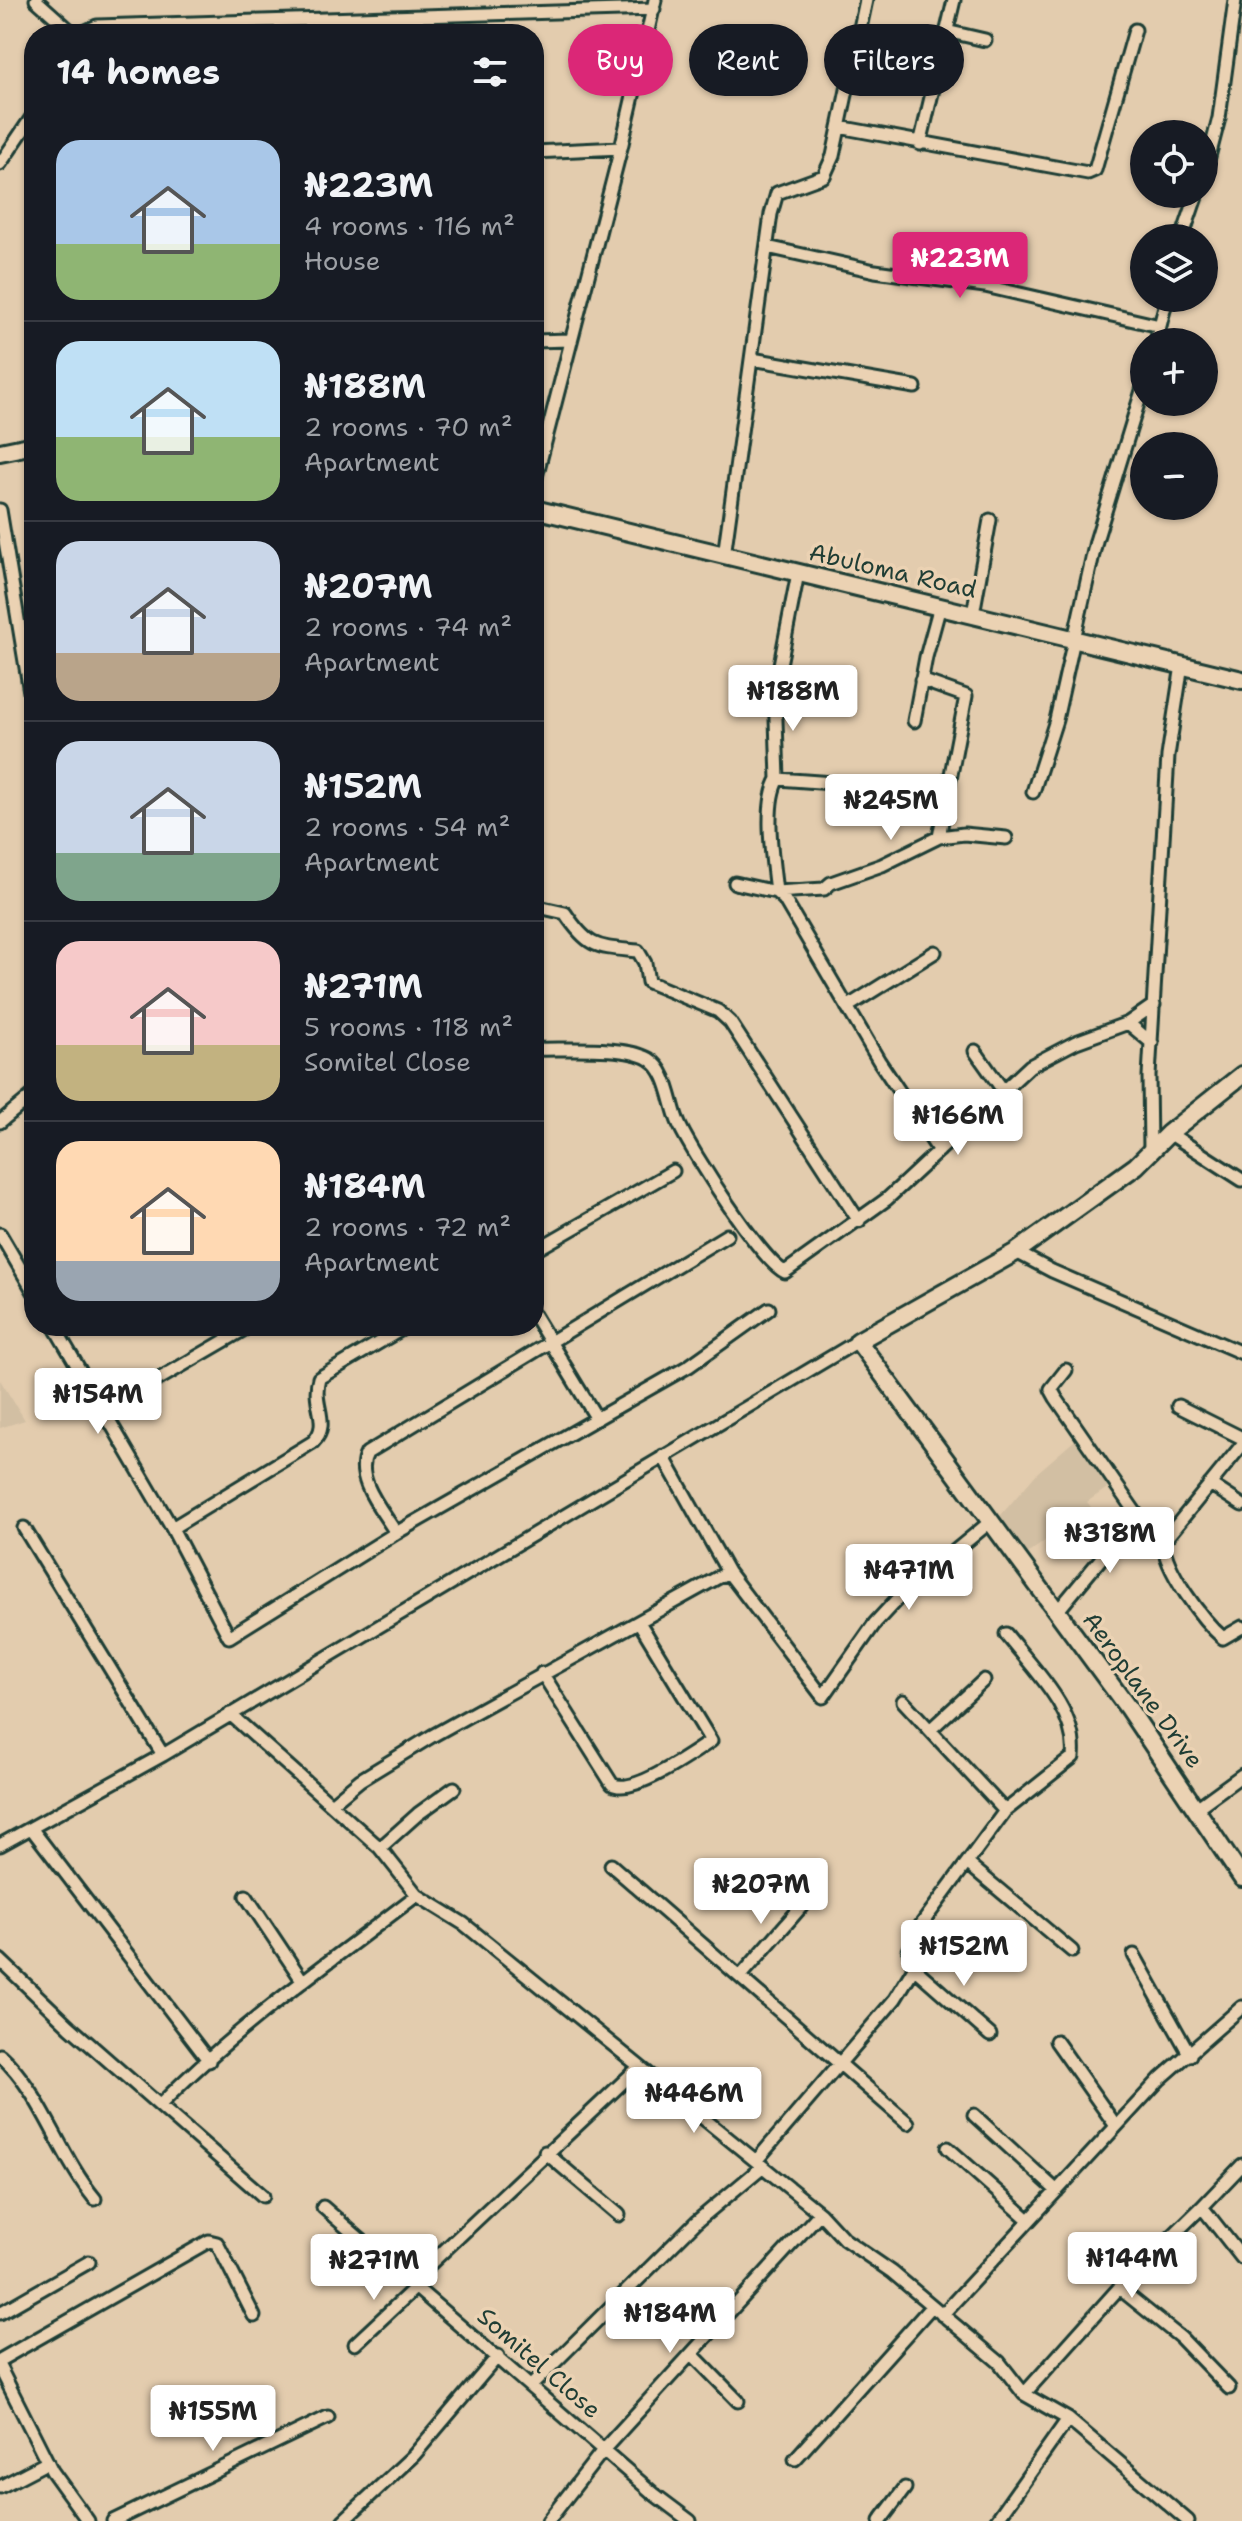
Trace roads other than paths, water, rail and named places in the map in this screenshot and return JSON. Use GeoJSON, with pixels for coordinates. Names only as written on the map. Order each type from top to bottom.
{"type":"FeatureCollection","features":[{"type":"Feature","properties":{"kind":"street"},"geometry":{"type":"LineString","coordinates":[[36,0],[63,24]]}},
{"type":"Feature","properties":{"kind":"street"},"geometry":{"type":"LineString","coordinates":[[724,556],[777,193],[824,176],[833,156],[866,0]]}},
{"type":"Feature","properties":{"kind":"street"},"geometry":{"type":"LineString","coordinates":[[948,24],[954,0]]}},
{"type":"Feature","properties":{"kind":"street"},"geometry":{"type":"LineString","coordinates":[[1218,122],[1235,0]]}},
{"type":"Feature","properties":{"kind":"street"},"geometry":{"type":"LineString","coordinates":[[163,24],[425,16],[654,4],[621,148],[544,445]]}},
{"type":"Feature","properties":{"kind":"street"},"geometry":{"type":"LineString","coordinates":[[425,16],[425,24]]}},
{"type":"Feature","properties":{"kind":"street"},"geometry":{"type":"LineString","coordinates":[[839,127],[1077,172],[1095,170],[1135,30]]}},
{"type":"Feature","properties":{"kind":"street"},"geometry":{"type":"LineString","coordinates":[[964,35],[985,40]]}},
{"type":"Feature","properties":{"kind":"street"},"geometry":{"type":"LineString","coordinates":[[920,144],[931,96]]}},
{"type":"Feature","properties":{"kind":"street"},"geometry":{"type":"LineString","coordinates":[[0,164],[24,129]]}},
{"type":"Feature","properties":{"kind":"street"},"geometry":{"type":"LineString","coordinates":[[544,152],[621,148]]}},
{"type":"Feature","properties":{"kind":"street"},"geometry":{"type":"LineString","coordinates":[[767,247],[875,271],[985,286],[1160,326],[1164,312]]}},
{"type":"Feature","properties":{"kind":"street"},"geometry":{"type":"LineString","coordinates":[[544,341],[570,340]]}},
{"type":"Feature","properties":{"kind":"street"},"geometry":{"type":"LineString","coordinates":[[752,359],[915,387]]}},
{"type":"Feature","properties":{"kind":"street"},"geometry":{"type":"LineString","coordinates":[[1033,792],[1075,638],[1096,541],[1134,416]]}},
{"type":"Feature","properties":{"kind":"street"},"geometry":{"type":"LineString","coordinates":[[0,452],[24,447]]}},
{"type":"Feature","properties":{"kind":"street"},"geometry":{"type":"LineString","coordinates":[[0,510],[24,656]]}},
{"type":"Feature","properties":{"kind":"street","name":"Abuloma Road"},"geometry":{"type":"LineString","coordinates":[[544,511],[1242,680]]}},
{"type":"Feature","properties":{"kind":"street"},"geometry":{"type":"LineString","coordinates":[[973,614],[990,520]]}},
{"type":"Feature","properties":{"kind":"street"},"geometry":{"type":"LineString","coordinates":[[798,573],[775,690],[778,779],[774,786],[771,833],[776,892],[784,899],[847,1007],[939,1151]]}},
{"type":"Feature","properties":{"kind":"street"},"geometry":{"type":"LineString","coordinates":[[914,721],[940,606]]}},
{"type":"Feature","properties":{"kind":"street"},"geometry":{"type":"LineString","coordinates":[[1150,1150],[1152,1043],[1168,756],[1182,665]]}},
{"type":"Feature","properties":{"kind":"street"},"geometry":{"type":"LineString","coordinates":[[921,680],[966,696],[939,837]]}},
{"type":"Feature","properties":{"kind":"street"},"geometry":{"type":"LineString","coordinates":[[778,779],[860,785]]}},
{"type":"Feature","properties":{"kind":"street"},"geometry":{"type":"LineString","coordinates":[[735,883],[776,892],[824,889],[831,883],[882,865],[939,837],[964,834],[1006,838]]}},
{"type":"Feature","properties":{"kind":"street"},"geometry":{"type":"LineString","coordinates":[[544,908],[565,913],[584,940],[594,946],[638,951],[645,963],[648,982],[718,1011],[730,1022],[859,1221]]}},
{"type":"Feature","properties":{"kind":"street"},"geometry":{"type":"LineString","coordinates":[[847,1007],[935,952]]}},
{"type":"Feature","properties":{"kind":"street"},"geometry":{"type":"LineString","coordinates":[[544,1049],[629,1053],[648,1058],[659,1067],[680,1126],[738,1216],[778,1269],[792,1270],[859,1221],[939,1151],[1002,1089],[1051,1052],[1128,1023],[1154,1005]]}},
{"type":"Feature","properties":{"kind":"street"},"geometry":{"type":"LineString","coordinates":[[1128,1023],[1152,1043]]}},
{"type":"Feature","properties":{"kind":"street"},"geometry":{"type":"LineString","coordinates":[[975,1051],[1002,1089]]}},
{"type":"Feature","properties":{"kind":"street"},"geometry":{"type":"LineString","coordinates":[[0,1845],[163,1755],[858,1341],[1016,1252],[1127,1173],[1169,1133],[1242,1075]]}},
{"type":"Feature","properties":{"kind":"street"},"geometry":{"type":"LineString","coordinates":[[0,1122],[24,1102]]}},
{"type":"Feature","properties":{"kind":"street"},"geometry":{"type":"LineString","coordinates":[[1169,1133],[1242,1180]]}},
{"type":"Feature","properties":{"kind":"street"},"geometry":{"type":"LineString","coordinates":[[544,1245],[673,1171]]}},
{"type":"Feature","properties":{"kind":"street"},"geometry":{"type":"LineString","coordinates":[[0,1234],[24,1275]]}},
{"type":"Feature","properties":{"kind":"street"},"geometry":{"type":"LineString","coordinates":[[396,1533],[365,1480],[362,1462],[367,1453],[552,1344],[727,1235]]}},
{"type":"Feature","properties":{"kind":"street"},"geometry":{"type":"LineString","coordinates":[[1016,1252],[1041,1266],[1242,1353]]}},
{"type":"Feature","properties":{"kind":"street"},"geometry":{"type":"LineString","coordinates":[[60,1336],[172,1528],[229,1637],[396,1533],[689,1366],[769,1309]]}},
{"type":"Feature","properties":{"kind":"street"},"geometry":{"type":"LineString","coordinates":[[544,1331],[597,1419]]}},
{"type":"Feature","properties":{"kind":"street"},"geometry":{"type":"LineString","coordinates":[[104,1411],[233,1336]]}},
{"type":"Feature","properties":{"kind":"street"},"geometry":{"type":"LineString","coordinates":[[172,1528],[313,1442],[322,1433],[323,1422],[314,1394],[319,1378],[390,1336]]}},
{"type":"Feature","properties":{"kind":"street","name":"Aeroplane Drive"},"geometry":{"type":"LineString","coordinates":[[858,1341],[1198,1807],[1242,1878]]}},
{"type":"Feature","properties":{"kind":"street"},"geometry":{"type":"LineString","coordinates":[[1066,1370],[1051,1389],[1137,1515],[1163,1542],[1164,1553],[1208,1624],[1223,1638],[1242,1627]]}},
{"type":"Feature","properties":{"kind":"street"},"geometry":{"type":"LineString","coordinates":[[1178,1406],[1242,1438]]}},
{"type":"Feature","properties":{"kind":"street"},"geometry":{"type":"LineString","coordinates":[[1163,1542],[1242,1445]]}},
{"type":"Feature","properties":{"kind":"street"},"geometry":{"type":"LineString","coordinates":[[663,1456],[728,1572],[823,1697],[875,1623],[899,1597],[990,1522]]}},
{"type":"Feature","properties":{"kind":"street"},"geometry":{"type":"LineString","coordinates":[[1210,1484],[1242,1505]]}},
{"type":"Feature","properties":{"kind":"street"},"geometry":{"type":"LineString","coordinates":[[1056,1613],[1137,1515]]}},
{"type":"Feature","properties":{"kind":"street"},"geometry":{"type":"LineString","coordinates":[[24,1528],[163,1755]]}},
{"type":"Feature","properties":{"kind":"street"},"geometry":{"type":"LineString","coordinates":[[331,1804],[397,1756],[728,1572]]}},
{"type":"Feature","properties":{"kind":"street"},"geometry":{"type":"LineString","coordinates":[[542,1673],[612,1784],[620,1789],[674,1765],[711,1741],[639,1622]]}},
{"type":"Feature","properties":{"kind":"street"},"geometry":{"type":"LineString","coordinates":[[990,2035],[914,1968],[909,1951],[918,1929],[1005,1811],[1073,1757],[1073,1729],[1050,1691],[1006,1634]]}},
{"type":"Feature","properties":{"kind":"street"},"geometry":{"type":"LineString","coordinates":[[930,1730],[984,1680]]}},
{"type":"Feature","properties":{"kind":"street"},"geometry":{"type":"LineString","coordinates":[[903,1701],[1005,1811]]}},
{"type":"Feature","properties":{"kind":"street"},"geometry":{"type":"LineString","coordinates":[[230,1714],[380,1848],[417,1895],[464,1924],[820,2213],[844,2239],[892,2272],[999,2362],[1024,2394],[1068,2419],[1188,2521]]}},
{"type":"Feature","properties":{"kind":"street"},"geometry":{"type":"LineString","coordinates":[[1198,1807],[1242,1775]]}},
{"type":"Feature","properties":{"kind":"street"},"geometry":{"type":"LineString","coordinates":[[380,1848],[418,1814],[454,1788]]}},
{"type":"Feature","properties":{"kind":"street"},"geometry":{"type":"LineString","coordinates":[[31,1828],[209,2061]]}},
{"type":"Feature","properties":{"kind":"street"},"geometry":{"type":"LineString","coordinates":[[967,1863],[1072,1951]]}},
{"type":"Feature","properties":{"kind":"street"},"geometry":{"type":"LineString","coordinates":[[611,1865],[908,2123]]}},
{"type":"Feature","properties":{"kind":"street"},"geometry":{"type":"LineString","coordinates":[[161,2104],[302,1980],[417,1895]]}},
{"type":"Feature","properties":{"kind":"street"},"geometry":{"type":"LineString","coordinates":[[246,1896],[302,1980]]}},
{"type":"Feature","properties":{"kind":"street"},"geometry":{"type":"LineString","coordinates":[[740,1977],[809,1898]]}},
{"type":"Feature","properties":{"kind":"street"},"geometry":{"type":"LineString","coordinates":[[1134,1955],[1190,2055]]}},
{"type":"Feature","properties":{"kind":"street"},"geometry":{"type":"LineString","coordinates":[[0,1960],[70,2027],[263,2196]]}},
{"type":"Feature","properties":{"kind":"street"},"geometry":{"type":"LineString","coordinates":[[531,2386],[759,2164],[895,1999],[914,1968]]}},
{"type":"Feature","properties":{"kind":"street"},"geometry":{"type":"LineString","coordinates":[[942,2315],[1160,2079],[1242,2007]]}},
{"type":"Feature","properties":{"kind":"street"},"geometry":{"type":"LineString","coordinates":[[1056,2041],[1116,2126]]}},
{"type":"Feature","properties":{"kind":"street"},"geometry":{"type":"LineString","coordinates":[[0,2055],[13,2067],[42,2110],[76,2176],[95,2199]]}},
{"type":"Feature","properties":{"kind":"street"},"geometry":{"type":"LineString","coordinates":[[429,2265],[545,2152],[638,2068]]}},
{"type":"Feature","properties":{"kind":"street"},"geometry":{"type":"LineString","coordinates":[[974,2115],[1057,2191]]}},
{"type":"Feature","properties":{"kind":"street"},"geometry":{"type":"LineString","coordinates":[[948,2148],[1029,2220]]}},
{"type":"Feature","properties":{"kind":"street"},"geometry":{"type":"LineString","coordinates":[[545,2152],[619,2215]]}},
{"type":"Feature","properties":{"kind":"street"},"geometry":{"type":"LineString","coordinates":[[1024,2394],[1119,2288],[1242,2165]]}},
{"type":"Feature","properties":{"kind":"street","name":"Somitel Close"},"geometry":{"type":"LineString","coordinates":[[323,2207],[690,2521]]}},
{"type":"Feature","properties":{"kind":"street"},"geometry":{"type":"LineString","coordinates":[[1202,2207],[1242,2258]]}},
{"type":"Feature","properties":{"kind":"street"},"geometry":{"type":"LineString","coordinates":[[548,2521],[604,2449],[820,2213]]}},
{"type":"Feature","properties":{"kind":"street"},"geometry":{"type":"LineString","coordinates":[[0,2360],[209,2241],[217,2243],[254,2316]]}},
{"type":"Feature","properties":{"kind":"street"},"geometry":{"type":"LineString","coordinates":[[0,2313],[89,2262]]}},
{"type":"Feature","properties":{"kind":"street"},"geometry":{"type":"LineString","coordinates":[[355,2344],[417,2286]]}},
{"type":"Feature","properties":{"kind":"street"},"geometry":{"type":"LineString","coordinates":[[1119,2288],[1181,2338],[1229,2388]]}},
{"type":"Feature","properties":{"kind":"street"},"geometry":{"type":"LineString","coordinates":[[795,2459],[931,2307]]}},
{"type":"Feature","properties":{"kind":"street"},"geometry":{"type":"LineString","coordinates":[[693,2355],[738,2401]]}},
{"type":"Feature","properties":{"kind":"street"},"geometry":{"type":"LineString","coordinates":[[343,2521],[414,2455],[498,2356]]}},
{"type":"Feature","properties":{"kind":"street"},"geometry":{"type":"LineString","coordinates":[[0,2368],[48,2462],[88,2521]]}},
{"type":"Feature","properties":{"kind":"street"},"geometry":{"type":"LineString","coordinates":[[113,2521],[328,2417]]}},
{"type":"Feature","properties":{"kind":"street"},"geometry":{"type":"LineString","coordinates":[[996,2521],[1068,2419]]}},
{"type":"Feature","properties":{"kind":"street"},"geometry":{"type":"LineString","coordinates":[[0,2487],[48,2462]]}},
{"type":"Feature","properties":{"kind":"street"},"geometry":{"type":"LineString","coordinates":[[880,2521],[905,2488]]}}]}
